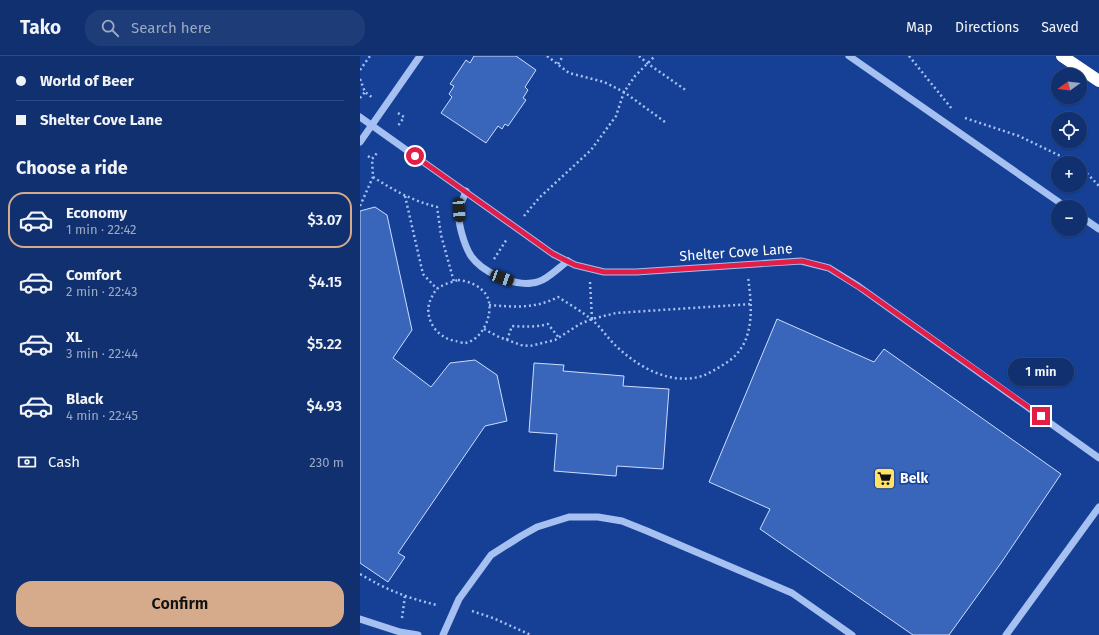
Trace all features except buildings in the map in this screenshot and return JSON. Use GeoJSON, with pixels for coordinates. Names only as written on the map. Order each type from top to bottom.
{"type":"FeatureCollection","features":[{"type":"Feature","properties":{"kind":"highway"},"geometry":{"type":"LineString","coordinates":[[1062,56],[1099,81]]}},
{"type":"Feature","properties":{"kind":"street"},"geometry":{"type":"LineString","coordinates":[[360,142],[420,56]]}},
{"type":"Feature","properties":{"kind":"street"},"geometry":{"type":"LineString","coordinates":[[849,56],[1056,200]]}},
{"type":"Feature","properties":{"kind":"street","name":"Shelter Cove Lane"},"geometry":{"type":"LineString","coordinates":[[360,117],[553,254],[575,265],[604,272],[636,272],[802,261],[829,268],[863,290],[1099,458]]}},
{"type":"Feature","properties":{"kind":"street"},"geometry":{"type":"LineString","coordinates":[[466,191],[459,210],[460,228],[472,257],[484,268],[512,282],[531,283],[542,280],[568,261]]}},
{"type":"Feature","properties":{"kind":"street"},"geometry":{"type":"LineString","coordinates":[[1087,221],[1099,229]]}},
{"type":"Feature","properties":{"kind":"street"},"geometry":{"type":"LineString","coordinates":[[1006,635],[1099,507]]}},
{"type":"Feature","properties":{"kind":"street"},"geometry":{"type":"LineString","coordinates":[[443,635],[459,599],[490,555],[537,527],[569,517],[598,517],[622,521],[792,593],[852,635]]}},
{"type":"Feature","properties":{"kind":"street"},"geometry":{"type":"LineString","coordinates":[[360,619],[400,632],[418,635]]}},
{"type":"Feature","properties":{"kind":"path"},"geometry":{"type":"LineString","coordinates":[[360,70],[370,56]]}},
{"type":"Feature","properties":{"kind":"path"},"geometry":{"type":"LineString","coordinates":[[547,56],[570,73],[604,82],[624,92],[665,122]]}},
{"type":"Feature","properties":{"kind":"path"},"geometry":{"type":"LineString","coordinates":[[558,64],[563,56]]}},
{"type":"Feature","properties":{"kind":"path"},"geometry":{"type":"LineString","coordinates":[[639,56],[687,91]]}},
{"type":"Feature","properties":{"kind":"path"},"geometry":{"type":"LineString","coordinates":[[524,216],[539,198],[591,150],[616,116],[624,92],[635,76],[655,56]]}},
{"type":"Feature","properties":{"kind":"path"},"geometry":{"type":"LineString","coordinates":[[909,56],[952,109]]}},
{"type":"Feature","properties":{"kind":"path"},"geometry":{"type":"LineString","coordinates":[[360,79],[364,92],[373,98]]}},
{"type":"Feature","properties":{"kind":"path"},"geometry":{"type":"LineString","coordinates":[[360,98],[364,92]]}},
{"type":"Feature","properties":{"kind":"path"},"geometry":{"type":"LineString","coordinates":[[396,111],[404,117],[398,127]]}},
{"type":"Feature","properties":{"kind":"path"},"geometry":{"type":"LineString","coordinates":[[964,118],[1019,136],[1060,156]]}},
{"type":"Feature","properties":{"kind":"path"},"geometry":{"type":"LineString","coordinates":[[360,206],[373,177],[372,159],[377,153]]}},
{"type":"Feature","properties":{"kind":"path"},"geometry":{"type":"LineString","coordinates":[[368,156],[372,159]]}},
{"type":"Feature","properties":{"kind":"path"},"geometry":{"type":"LineString","coordinates":[[1087,173],[1099,186]]}},
{"type":"Feature","properties":{"kind":"path"},"geometry":{"type":"LineString","coordinates":[[373,177],[405,196],[436,207],[441,235],[454,282]]}},
{"type":"Feature","properties":{"kind":"path"},"geometry":{"type":"LineString","coordinates":[[405,196],[422,274],[437,289]]}},
{"type":"Feature","properties":{"kind":"path"},"geometry":{"type":"LineString","coordinates":[[489,304],[516,307],[537,306],[558,297],[592,319],[615,345],[635,361],[662,376],[682,378],[701,376],[732,359],[743,346],[750,328],[752,304],[746,265]]}},
{"type":"Feature","properties":{"kind":"path"},"geometry":{"type":"LineString","coordinates":[[589,268],[592,319]]}},
{"type":"Feature","properties":{"kind":"path"},"geometry":{"type":"LineString","coordinates":[[458,280],[467,281],[478,287],[487,296],[489,304],[488,320],[484,329],[477,338],[465,343],[451,340],[442,336],[435,329],[430,320],[428,308],[429,302],[437,289],[454,282],[458,280]]}},
{"type":"Feature","properties":{"kind":"path"},"geometry":{"type":"LineString","coordinates":[[484,329],[507,340],[521,345],[530,346],[543,344],[559,338],[580,324],[616,312],[752,304]]}},
{"type":"Feature","properties":{"kind":"path"},"geometry":{"type":"LineString","coordinates":[[507,340],[512,326],[526,327],[548,324],[559,338]]}},
{"type":"Feature","properties":{"kind":"path"},"geometry":{"type":"LineString","coordinates":[[360,574],[388,590],[437,605]]}},
{"type":"Feature","properties":{"kind":"path"},"geometry":{"type":"LineString","coordinates":[[402,620],[404,596]]}},
{"type":"Feature","properties":{"kind":"path"},"geometry":{"type":"LineString","coordinates":[[472,611],[493,618],[531,635]]}},
{"type":"Feature","properties":{"kind":"place","name":"Belk"},"geometry":{"type":"Point","coordinates":[884,478]}},
{"type":"Feature","properties":{"kind":"route"},"geometry":{"type":"LineString","coordinates":[[415,156],[522,230],[553,254],[575,265],[604,272],[636,272],[802,261],[829,268],[858,286],[1041,416]]}}]}
